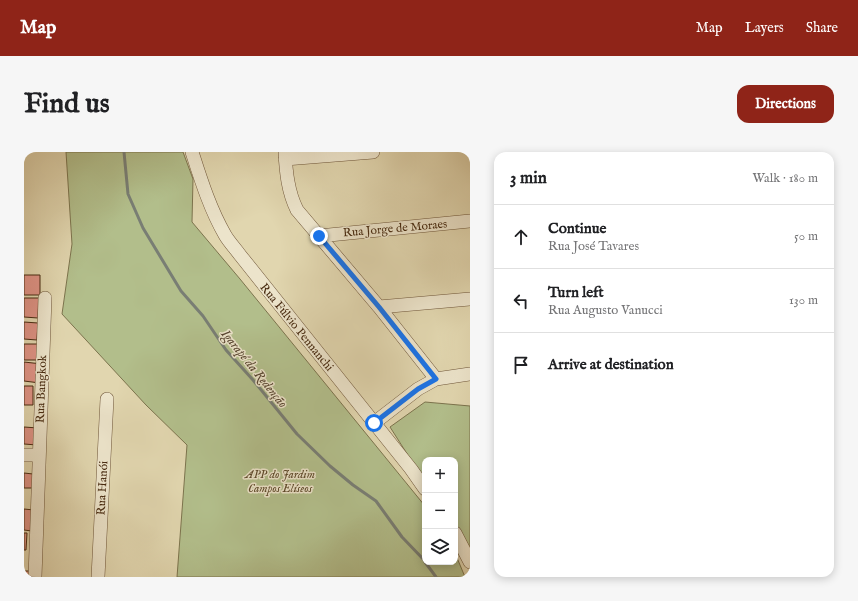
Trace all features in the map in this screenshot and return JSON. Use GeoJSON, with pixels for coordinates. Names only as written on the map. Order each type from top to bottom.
{"type":"FeatureCollection","features":[{"type":"Feature","properties":{"kind":"street","name":"Rua Fúlvio Pennanchi"},"geometry":{"type":"LineString","coordinates":[[192,152],[201,181],[226,236],[422,485]]}},
{"type":"Feature","properties":{"kind":"street"},"geometry":{"type":"LineString","coordinates":[[373,152],[285,155],[292,201],[297,210],[379,307],[436,379]]}},
{"type":"Feature","properties":{"kind":"street","name":"Rua Jorge de Moraes"},"geometry":{"type":"LineString","coordinates":[[319,236],[470,221]]}},
{"type":"Feature","properties":{"kind":"street","name":"Rua Bangkok"},"geometry":{"type":"LineString","coordinates":[[35,577],[45,298]]}},
{"type":"Feature","properties":{"kind":"street"},"geometry":{"type":"LineString","coordinates":[[379,307],[470,299]]}},
{"type":"Feature","properties":{"kind":"street"},"geometry":{"type":"LineString","coordinates":[[374,423],[418,389],[436,379],[470,374]]}},
{"type":"Feature","properties":{"kind":"street","name":"Rua Hanói"},"geometry":{"type":"LineString","coordinates":[[98,577],[107,399]]}},
{"type":"Feature","properties":{"kind":"street"},"geometry":{"type":"LineString","coordinates":[[24,455],[39,456]]}},
{"type":"Feature","properties":{"kind":"street"},"geometry":{"type":"LineString","coordinates":[[458,539],[470,562]]}},
{"type":"Feature","properties":{"kind":"green space","name":"APP do Jardim Campos Elíseos"},"geometry":{"type":"Polygon","coordinates":[[[66,152],[183,152],[193,179],[192,222],[422,502],[422,565],[458,565],[458,560],[465,577],[177,577],[187,445],[146,405],[62,314],[72,244],[66,152]]]}},
{"type":"Feature","properties":{"kind":"green space"},"geometry":{"type":"Polygon","coordinates":[[[425,402],[470,406],[470,552],[458,533],[458,457],[422,457],[422,477],[390,427],[425,402]]]}},
{"type":"Feature","properties":{"kind":"building"},"geometry":{"type":"Polygon","coordinates":[[[24,275],[40,275],[40,295],[24,295],[24,275]]]}},
{"type":"Feature","properties":{"kind":"building"},"geometry":{"type":"Polygon","coordinates":[[[24,298],[39,298],[38,318],[24,317],[24,298]]]}},
{"type":"Feature","properties":{"kind":"building"},"geometry":{"type":"Polygon","coordinates":[[[24,322],[38,323],[37,340],[24,339],[24,322]]]}},
{"type":"Feature","properties":{"kind":"building"},"geometry":{"type":"Polygon","coordinates":[[[24,344],[39,344],[40,360],[24,360],[24,344]]]}},
{"type":"Feature","properties":{"kind":"building"},"geometry":{"type":"Polygon","coordinates":[[[24,362],[42,364],[40,383],[24,381],[24,362]]]}},
{"type":"Feature","properties":{"kind":"building"},"geometry":{"type":"Polygon","coordinates":[[[24,386],[33,386],[33,405],[24,405],[24,386]]]}},
{"type":"Feature","properties":{"kind":"building"},"geometry":{"type":"Polygon","coordinates":[[[24,427],[38,428],[37,445],[24,444],[24,427]]]}},
{"type":"Feature","properties":{"kind":"building"},"geometry":{"type":"Polygon","coordinates":[[[24,473],[33,474],[33,488],[24,488],[24,473]]]}},
{"type":"Feature","properties":{"kind":"building"},"geometry":{"type":"Polygon","coordinates":[[[24,509],[34,510],[32,531],[24,530],[24,509]]]}},
{"type":"Feature","properties":{"kind":"building"},"geometry":{"type":"Polygon","coordinates":[[[24,533],[27,533],[26,550],[24,550],[24,533]]]}},
{"type":"Feature","properties":{"kind":"building"},"geometry":{"type":"Polygon","coordinates":[[[24,571],[32,571],[32,577],[24,577],[24,571]]]}},
{"type":"Feature","properties":{"kind":"waterway","name":"Igarapé da Redenção"},"geometry":{"type":"LineString","coordinates":[[124,152],[128,194],[143,228],[181,291],[203,316],[226,350],[253,380],[297,434],[330,466],[376,501],[402,537],[422,558]]}},
{"type":"Feature","properties":{"kind":"waterway","name":"Igarapé da Redenção"},"geometry":{"type":"LineString","coordinates":[[427,565],[436,577]]}},
{"type":"Feature","properties":{"kind":"route"},"geometry":{"type":"LineString","coordinates":[[319,236],[379,307],[436,379],[418,389],[374,423]]}}]}
